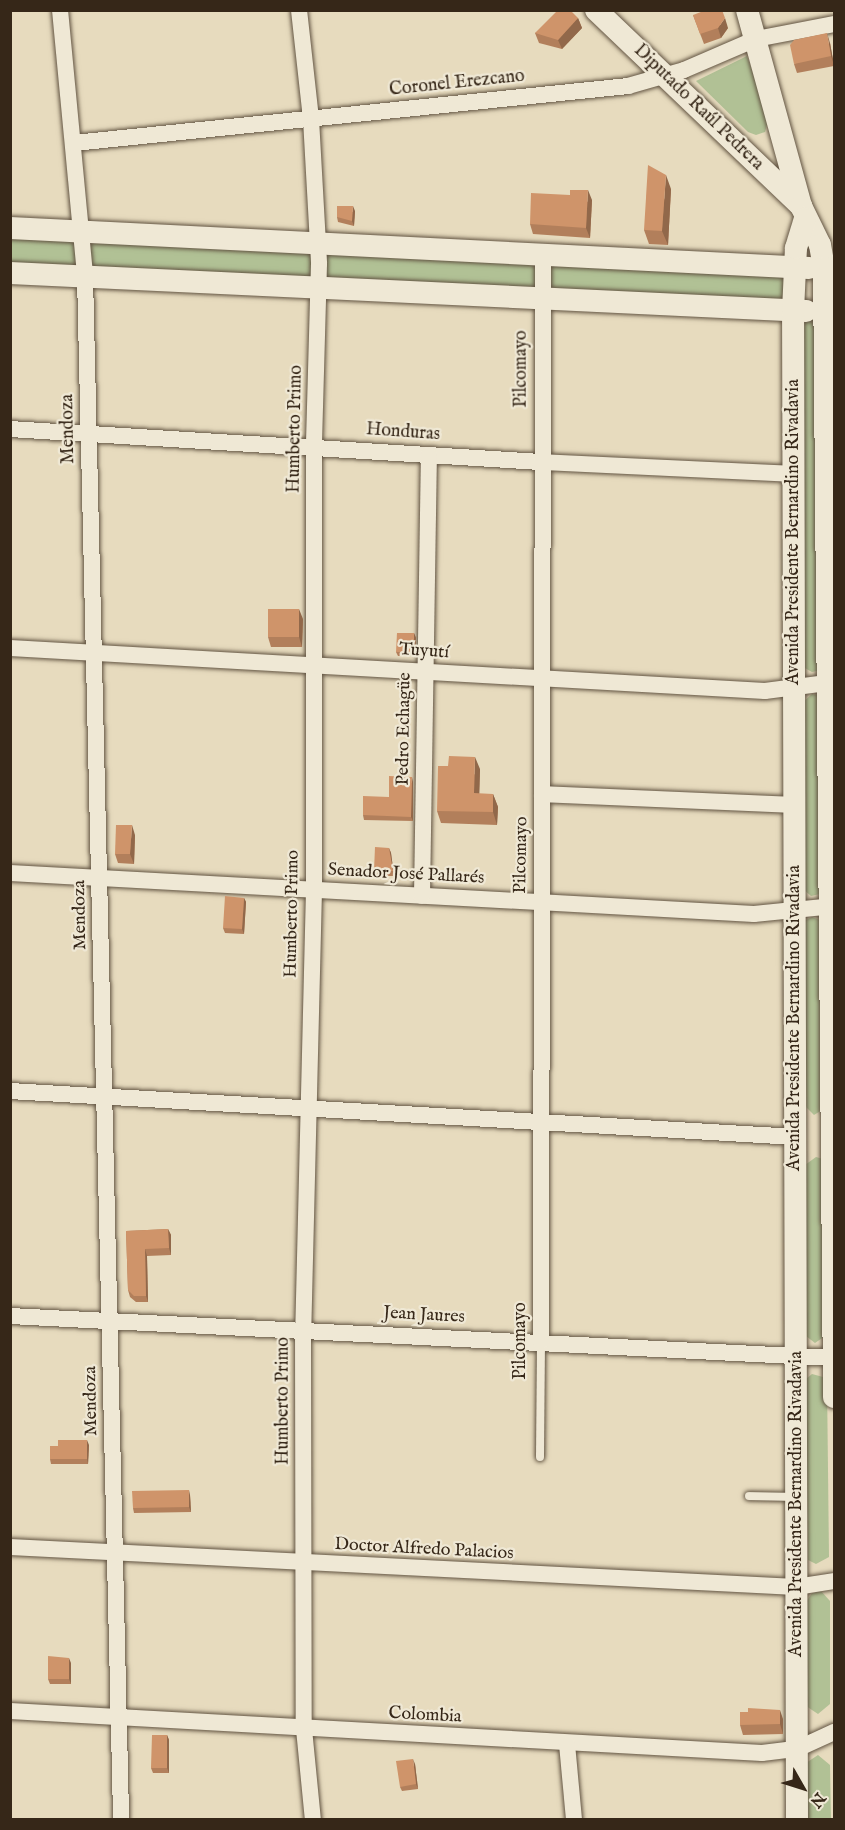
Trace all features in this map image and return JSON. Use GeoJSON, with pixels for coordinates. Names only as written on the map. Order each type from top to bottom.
{"type":"FeatureCollection","features":[{"type":"Feature","properties":{"kind":"main road","name":"Diputado Raúl Pedrera"},"geometry":{"type":"LineString","coordinates":[[596,10],[803,212]]}},
{"type":"Feature","properties":{"kind":"main road","name":"Avenida Presidente Bernardino Rivadavia"},"geometry":{"type":"LineString","coordinates":[[747,10],[803,212],[829,267],[834,1397]]}},
{"type":"Feature","properties":{"kind":"main road","name":"Avenida Presidente Bernardino Rivadavia"},"geometry":{"type":"LineString","coordinates":[[797,1820],[793,310],[794,268],[803,212]]}},
{"type":"Feature","properties":{"kind":"main road"},"geometry":{"type":"LineString","coordinates":[[10,228],[794,268],[829,267]]}},
{"type":"Feature","properties":{"kind":"main road"},"geometry":{"type":"LineString","coordinates":[[10,273],[318,289],[830,310]]}},
{"type":"Feature","properties":{"kind":"main road"},"geometry":{"type":"LineString","coordinates":[[795,1137],[833,1135]]}},
{"type":"Feature","properties":{"kind":"street","name":"Mendoza"},"geometry":{"type":"LineString","coordinates":[[60,10],[85,276],[121,1820]]}},
{"type":"Feature","properties":{"kind":"street","name":"Humberto Primo"},"geometry":{"type":"LineString","coordinates":[[298,10],[311,119],[318,242],[314,446],[316,666],[314,890],[303,1329],[304,1730],[313,1820]]}},
{"type":"Feature","properties":{"kind":"street","name":"Coronel Erezcano"},"geometry":{"type":"LineString","coordinates":[[74,143],[628,86],[665,76],[756,39],[834,24]]}},
{"type":"Feature","properties":{"kind":"street","name":"Pilcomayo"},"geometry":{"type":"LineString","coordinates":[[541,1341],[540,901],[543,680],[541,462],[543,254]]}},
{"type":"Feature","properties":{"kind":"street","name":"Honduras"},"geometry":{"type":"LineString","coordinates":[[10,429],[314,446],[541,462],[793,474]]}},
{"type":"Feature","properties":{"kind":"street","name":"Pedro Echagüe"},"geometry":{"type":"LineString","coordinates":[[422,896],[429,455]]}},
{"type":"Feature","properties":{"kind":"street","name":"Tuyutí"},"geometry":{"type":"LineString","coordinates":[[10,648],[765,691],[832,683]]}},
{"type":"Feature","properties":{"kind":"street"},"geometry":{"type":"LineString","coordinates":[[542,794],[793,805]]}},
{"type":"Feature","properties":{"kind":"street","name":"Senador José Pallarés"},"geometry":{"type":"LineString","coordinates":[[10,873],[754,914],[795,912],[833,906]]}},
{"type":"Feature","properties":{"kind":"street"},"geometry":{"type":"LineString","coordinates":[[10,1091],[795,1137]]}},
{"type":"Feature","properties":{"kind":"street","name":"Jean Jaures"},"geometry":{"type":"LineString","coordinates":[[10,1316],[541,1341],[834,1358]]}},
{"type":"Feature","properties":{"kind":"street","name":"Doctor Alfredo Palacios"},"geometry":{"type":"LineString","coordinates":[[10,1547],[303,1564],[796,1587],[834,1581]]}},
{"type":"Feature","properties":{"kind":"street","name":"Colombia"},"geometry":{"type":"LineString","coordinates":[[10,1711],[304,1730],[762,1753],[798,1749],[834,1732]]}},
{"type":"Feature","properties":{"kind":"street"},"geometry":{"type":"LineString","coordinates":[[567,1744],[574,1820]]}},
{"type":"Feature","properties":{"kind":"lane","name":"Pilcomayo"},"geometry":{"type":"LineString","coordinates":[[540,1457],[541,1341]]}},
{"type":"Feature","properties":{"kind":"lane"},"geometry":{"type":"LineString","coordinates":[[749,1496],[796,1497]]}},
{"type":"Feature","properties":{"kind":"green space"},"geometry":{"type":"Polygon","coordinates":[[[747,56],[769,118],[765,132],[756,135],[748,132],[696,81],[747,56]]]}},
{"type":"Feature","properties":{"kind":"green space"},"geometry":{"type":"Polygon","coordinates":[[[11,228],[794,268],[793,311],[11,273],[11,228]]]}},
{"type":"Feature","properties":{"kind":"green space"},"geometry":{"type":"Polygon","coordinates":[[[809,319],[815,320],[817,671],[812,672],[803,667],[803,324],[809,319]]]}},
{"type":"Feature","properties":{"kind":"green space"},"geometry":{"type":"Polygon","coordinates":[[[812,694],[817,695],[820,894],[811,896],[803,889],[802,703],[812,694]]]}},
{"type":"Feature","properties":{"kind":"green space"},"geometry":{"type":"Polygon","coordinates":[[[812,917],[820,920],[822,1110],[814,1115],[805,1106],[804,921],[812,917]]]}},
{"type":"Feature","properties":{"kind":"green space"},"geometry":{"type":"Polygon","coordinates":[[[816,1157],[823,1159],[825,1336],[815,1343],[806,1336],[805,1165],[816,1157]]]}},
{"type":"Feature","properties":{"kind":"green space"},"geometry":{"type":"Polygon","coordinates":[[[812,1374],[823,1377],[827,1382],[829,1557],[816,1564],[808,1560],[806,1379],[812,1374]]]}},
{"type":"Feature","properties":{"kind":"green space"},"geometry":{"type":"Polygon","coordinates":[[[821,1591],[830,1601],[830,1704],[818,1714],[806,1706],[806,1602],[812,1593],[821,1591]]]}},
{"type":"Feature","properties":{"kind":"green space"},"geometry":{"type":"Polygon","coordinates":[[[818,1755],[830,1765],[831,1819],[806,1820],[806,1763],[818,1755]]]}},
{"type":"Feature","properties":{"kind":"building"},"geometry":{"type":"Polygon","coordinates":[[[558,10],[570,10],[578,18],[558,40],[535,33],[558,10]]]}},
{"type":"Feature","properties":{"kind":"building"},"geometry":{"type":"Polygon","coordinates":[[[706,10],[722,10],[725,18],[718,28],[700,34],[693,15],[706,10]]]}},
{"type":"Feature","properties":{"kind":"building"},"geometry":{"type":"Polygon","coordinates":[[[827,33],[831,56],[794,64],[790,45],[794,40],[827,33]]]}},
{"type":"Feature","properties":{"kind":"building"},"geometry":{"type":"Polygon","coordinates":[[[648,165],[666,175],[662,231],[644,230],[648,165]]]}},
{"type":"Feature","properties":{"kind":"building"},"geometry":{"type":"Polygon","coordinates":[[[570,190],[588,190],[586,228],[530,224],[531,193],[570,195],[570,190]]]}},
{"type":"Feature","properties":{"kind":"building"},"geometry":{"type":"Polygon","coordinates":[[[337,206],[353,206],[352,221],[337,217],[337,206]]]}},
{"type":"Feature","properties":{"kind":"building"},"geometry":{"type":"Polygon","coordinates":[[[268,609],[299,609],[299,637],[268,637],[268,609]]]}},
{"type":"Feature","properties":{"kind":"building"},"geometry":{"type":"Polygon","coordinates":[[[397,633],[414,633],[414,652],[396,652],[397,633]]]}},
{"type":"Feature","properties":{"kind":"building"},"geometry":{"type":"Polygon","coordinates":[[[449,756],[475,757],[474,793],[493,794],[493,812],[437,811],[438,766],[448,766],[449,756]]]}},
{"type":"Feature","properties":{"kind":"building"},"geometry":{"type":"Polygon","coordinates":[[[389,776],[412,777],[411,817],[363,815],[363,796],[389,797],[389,776]]]}},
{"type":"Feature","properties":{"kind":"building"},"geometry":{"type":"Polygon","coordinates":[[[116,825],[132,825],[130,854],[115,854],[116,825]]]}},
{"type":"Feature","properties":{"kind":"building"},"geometry":{"type":"Polygon","coordinates":[[[375,847],[389,848],[393,871],[374,871],[375,847]]]}},
{"type":"Feature","properties":{"kind":"building"},"geometry":{"type":"Polygon","coordinates":[[[225,896],[244,898],[242,929],[223,928],[225,896]]]}},
{"type":"Feature","properties":{"kind":"building"},"geometry":{"type":"Polygon","coordinates":[[[168,1229],[169,1248],[145,1249],[146,1296],[134,1296],[128,1290],[126,1231],[168,1229]]]}},
{"type":"Feature","properties":{"kind":"building"},"geometry":{"type":"Polygon","coordinates":[[[58,1440],[87,1440],[87,1459],[50,1459],[50,1446],[58,1446],[58,1440]]]}},
{"type":"Feature","properties":{"kind":"building"},"geometry":{"type":"Polygon","coordinates":[[[189,1490],[189,1507],[133,1508],[132,1491],[189,1490]]]}},
{"type":"Feature","properties":{"kind":"building"},"geometry":{"type":"Polygon","coordinates":[[[48,1656],[69,1658],[69,1679],[48,1679],[48,1656]]]}},
{"type":"Feature","properties":{"kind":"building"},"geometry":{"type":"Polygon","coordinates":[[[748,1708],[780,1710],[780,1724],[740,1725],[740,1712],[748,1712],[748,1708]]]}},
{"type":"Feature","properties":{"kind":"building"},"geometry":{"type":"Polygon","coordinates":[[[152,1735],[167,1735],[167,1768],[151,1768],[152,1735]]]}},
{"type":"Feature","properties":{"kind":"building"},"geometry":{"type":"Polygon","coordinates":[[[413,1759],[416,1784],[400,1787],[396,1761],[413,1759]]]}}]}
